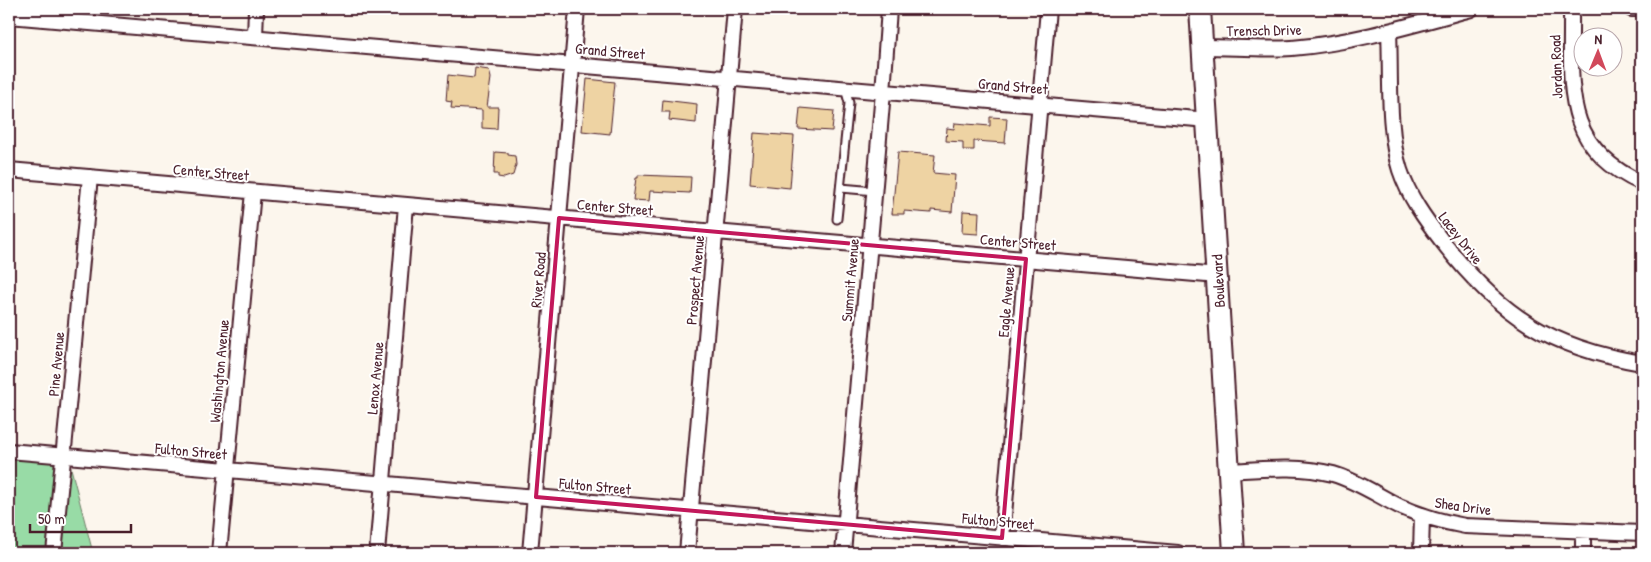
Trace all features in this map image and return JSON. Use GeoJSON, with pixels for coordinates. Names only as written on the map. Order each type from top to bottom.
{"type":"FeatureCollection","features":[{"type":"Feature","properties":{"kind":"street"},"geometry":{"type":"LineString","coordinates":[[255,37],[256,9]]}},
{"type":"Feature","properties":{"kind":"street","name":"River Road"},"geometry":{"type":"LineString","coordinates":[[530,553],[577,9]]}},
{"type":"Feature","properties":{"kind":"street","name":"Prospect Avenue"},"geometry":{"type":"LineString","coordinates":[[687,553],[735,9]]}},
{"type":"Feature","properties":{"kind":"street","name":"Summit Avenue"},"geometry":{"type":"LineString","coordinates":[[843,553],[889,9]]}},
{"type":"Feature","properties":{"kind":"street","name":"Eagle Avenue"},"geometry":{"type":"LineString","coordinates":[[1002,538],[1048,9]]}},
{"type":"Feature","properties":{"kind":"street","name":"Boulevard"},"geometry":{"type":"LineString","coordinates":[[1200,9],[1234,553]]}},
{"type":"Feature","properties":{"kind":"street","name":"Trensch Drive"},"geometry":{"type":"LineString","coordinates":[[1203,47],[1291,48],[1347,40],[1389,31],[1472,9]]}},
{"type":"Feature","properties":{"kind":"street","name":"Jordan Road"},"geometry":{"type":"LineString","coordinates":[[1571,9],[1572,96],[1579,123],[1589,141],[1600,155],[1626,176],[1642,183]]}},
{"type":"Feature","properties":{"kind":"street"},"geometry":{"type":"LineString","coordinates":[[1631,9],[1642,9]]}},
{"type":"Feature","properties":{"kind":"street","name":"Grand Street"},"geometry":{"type":"LineString","coordinates":[[9,16],[1208,120]]}},
{"type":"Feature","properties":{"kind":"street","name":"Lacey Drive"},"geometry":{"type":"LineString","coordinates":[[1389,31],[1392,129],[1398,163],[1407,189],[1418,210],[1480,286],[1501,305],[1528,324],[1557,340],[1583,350],[1610,358],[1642,363]]}},
{"type":"Feature","properties":{"kind":"street","name":"Center Street"},"geometry":{"type":"LineString","coordinates":[[9,170],[1218,276]]}},
{"type":"Feature","properties":{"kind":"street","name":"Pine Avenue"},"geometry":{"type":"LineString","coordinates":[[54,553],[90,178]]}},
{"type":"Feature","properties":{"kind":"street","name":"Washington Avenue"},"geometry":{"type":"LineString","coordinates":[[219,553],[253,192]]}},
{"type":"Feature","properties":{"kind":"street","name":"Lenox Avenue"},"geometry":{"type":"LineString","coordinates":[[377,553],[406,205]]}},
{"type":"Feature","properties":{"kind":"street","name":"Fulton Street"},"geometry":{"type":"LineString","coordinates":[[9,451],[1002,538],[1031,547],[1178,553]]}},
{"type":"Feature","properties":{"kind":"street","name":"Shea Drive"},"geometry":{"type":"LineString","coordinates":[[1229,470],[1286,468],[1333,475],[1355,482],[1422,516],[1441,522],[1465,526],[1642,533]]}},
{"type":"Feature","properties":{"kind":"street"},"geometry":{"type":"LineString","coordinates":[[1420,553],[1422,516]]}},
{"type":"Feature","properties":{"kind":"street"},"geometry":{"type":"LineString","coordinates":[[1582,553],[1583,531]]}},
{"type":"Feature","properties":{"kind":"lane"},"geometry":{"type":"LineString","coordinates":[[837,220],[848,103],[845,88]]}},
{"type":"Feature","properties":{"kind":"lane"},"geometry":{"type":"LineString","coordinates":[[840,188],[875,191]]}},
{"type":"Feature","properties":{"kind":"highlighted area"},"geometry":{"type":"Polygon","coordinates":[[[559,218],[1026,259],[1002,538],[536,497],[559,218]]]}},
{"type":"Feature","properties":{"kind":"green space"},"geometry":{"type":"Polygon","coordinates":[[[9,445],[66,449],[93,553],[9,553],[9,445]]]}},
{"type":"Feature","properties":{"kind":"building"},"geometry":{"type":"Polygon","coordinates":[[[475,68],[489,70],[491,78],[487,107],[498,107],[497,129],[482,128],[482,110],[451,108],[452,102],[446,101],[448,75],[474,78],[475,68]]]}},
{"type":"Feature","properties":{"kind":"building"},"geometry":{"type":"Polygon","coordinates":[[[587,79],[615,82],[610,134],[582,131],[587,79]]]}},
{"type":"Feature","properties":{"kind":"building"},"geometry":{"type":"Polygon","coordinates":[[[663,100],[697,104],[696,123],[669,120],[670,112],[662,112],[663,100]]]}},
{"type":"Feature","properties":{"kind":"building"},"geometry":{"type":"Polygon","coordinates":[[[800,108],[834,111],[832,131],[798,129],[800,108]]]}},
{"type":"Feature","properties":{"kind":"building"},"geometry":{"type":"Polygon","coordinates":[[[990,117],[1007,118],[1005,143],[974,141],[974,150],[963,150],[963,142],[946,141],[947,128],[954,129],[955,123],[990,126],[990,117]]]}},
{"type":"Feature","properties":{"kind":"building"},"geometry":{"type":"Polygon","coordinates":[[[754,133],[794,136],[790,188],[750,184],[754,133]]]}},
{"type":"Feature","properties":{"kind":"building"},"geometry":{"type":"Polygon","coordinates":[[[495,152],[508,153],[508,155],[515,156],[516,165],[513,175],[504,178],[494,174],[495,152]]]}},
{"type":"Feature","properties":{"kind":"building"},"geometry":{"type":"Polygon","coordinates":[[[898,152],[935,155],[933,173],[955,175],[952,212],[931,210],[931,213],[904,211],[904,214],[892,214],[898,152]]]}},
{"type":"Feature","properties":{"kind":"building"},"geometry":{"type":"Polygon","coordinates":[[[638,175],[691,177],[690,193],[650,191],[649,201],[633,200],[638,175]]]}},
{"type":"Feature","properties":{"kind":"building"},"geometry":{"type":"Polygon","coordinates":[[[963,211],[979,212],[978,234],[962,233],[963,211]]]}}]}
